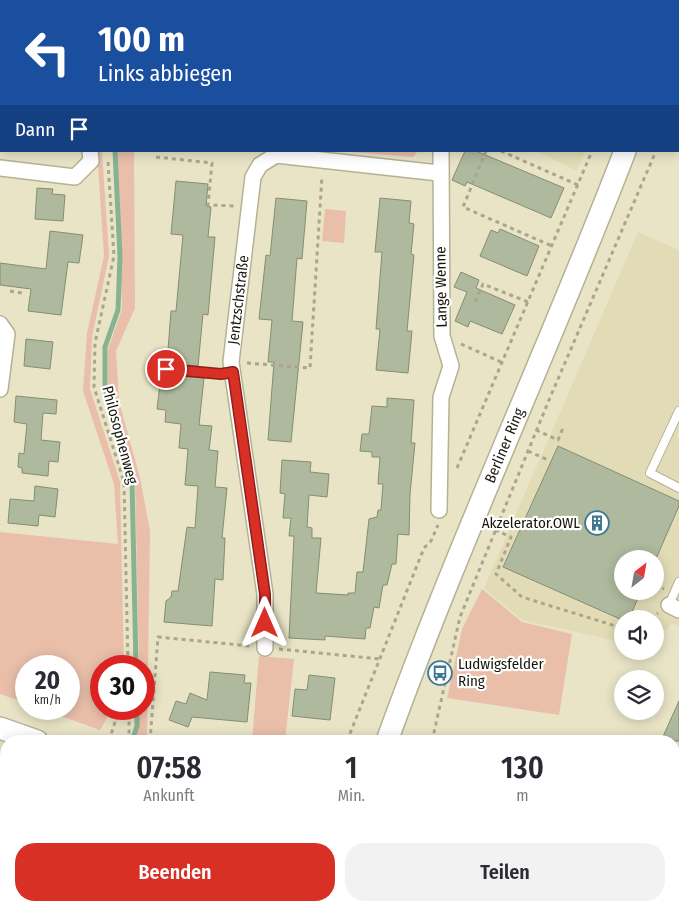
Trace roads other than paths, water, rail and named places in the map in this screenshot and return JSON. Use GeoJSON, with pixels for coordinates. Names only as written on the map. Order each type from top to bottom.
{"type":"FeatureCollection","features":[{"type":"Feature","properties":{"kind":"main road","name":"Berliner Ring"},"geometry":{"type":"LineString","coordinates":[[389,735],[436,607],[595,230],[625,152]]}},
{"type":"Feature","properties":{"kind":"main road"},"geometry":{"type":"LineString","coordinates":[[0,728],[20,735]]}},
{"type":"Feature","properties":{"kind":"street"},"geometry":{"type":"LineString","coordinates":[[0,168],[75,177],[91,162],[90,152]]}},
{"type":"Feature","properties":{"kind":"street","name":"Lange Wenne"},"geometry":{"type":"LineString","coordinates":[[439,510],[441,397],[451,366],[442,336],[441,152]]}},
{"type":"Feature","properties":{"kind":"street","name":"Jentzschstraße"},"geometry":{"type":"LineString","coordinates":[[265,648],[265,594],[232,367],[253,177],[260,165],[276,155],[440,173]]}},
{"type":"Feature","properties":{"kind":"street"},"geometry":{"type":"LineString","coordinates":[[0,324],[7,334],[0,389]]}},
{"type":"Feature","properties":{"kind":"lane"},"geometry":{"type":"LineString","coordinates":[[166,369],[221,374],[232,367]]}},
{"type":"Feature","properties":{"kind":"lane"},"geometry":{"type":"LineString","coordinates":[[679,411],[650,473],[679,488]]}},
{"type":"Feature","properties":{"kind":"lane"},"geometry":{"type":"LineString","coordinates":[[674,608],[679,582]]}},
{"type":"Feature","properties":{"kind":"waterway"},"geometry":{"type":"LineString","coordinates":[[115,152],[120,257],[118,310],[105,347],[105,388],[132,479],[136,655]]}},
{"type":"Feature","properties":{"kind":"waterway"},"geometry":{"type":"LineString","coordinates":[[134,735],[137,720]]}},
{"type":"Feature","properties":{"kind":"place","name":"Akzelerator.OWL"},"geometry":{"type":"Point","coordinates":[597,523]}},
{"type":"Feature","properties":{"kind":"place","name":"Ludwigsfelder Ring"},"geometry":{"type":"Point","coordinates":[440,673]}}]}
